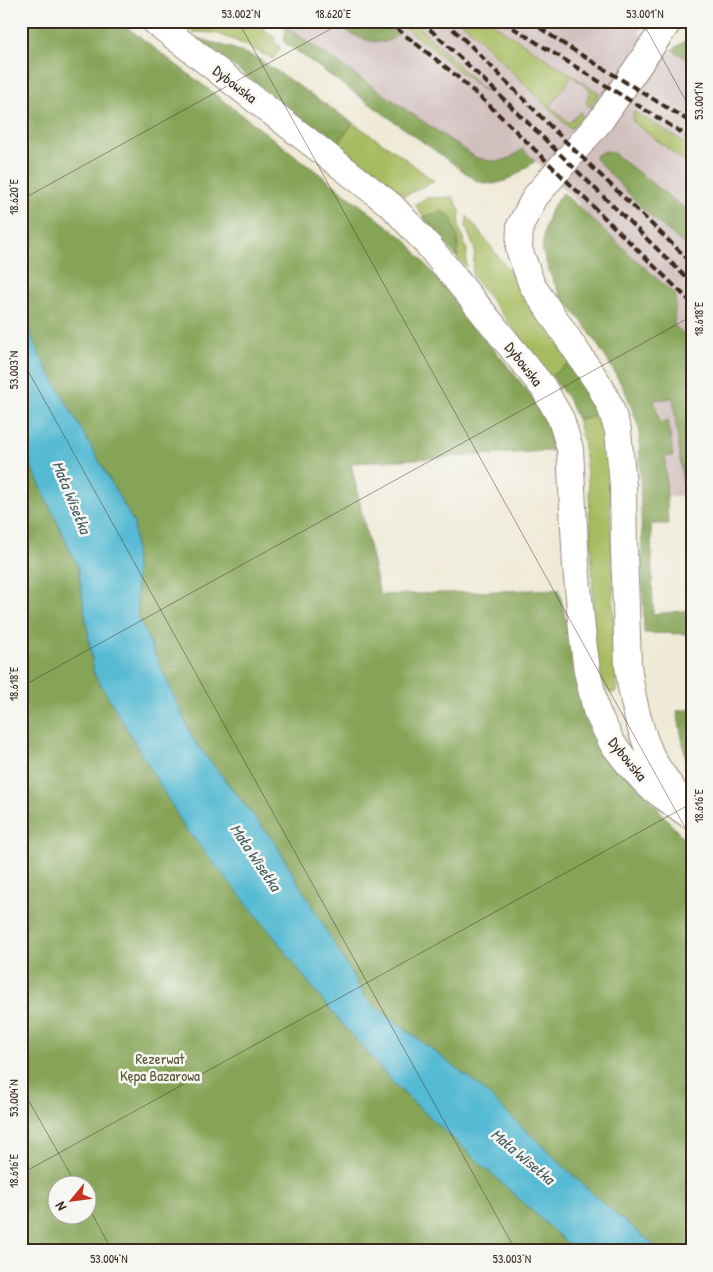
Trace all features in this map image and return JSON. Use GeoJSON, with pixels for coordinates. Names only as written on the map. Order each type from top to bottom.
{"type":"FeatureCollection","features":[{"type":"Feature","properties":{"kind":"street","name":"Dybowska"},"geometry":{"type":"LineString","coordinates":[[154,21],[392,206],[429,246],[543,387],[561,419],[570,449],[576,566],[583,640],[587,671],[596,710],[612,743],[630,766],[650,786],[690,814]]}},
{"type":"Feature","properties":{"kind":"street"},"geometry":{"type":"LineString","coordinates":[[668,21],[601,120],[535,197],[520,226],[519,249],[538,297],[600,386],[610,406],[618,431],[624,486],[628,665],[634,703],[641,730],[655,762],[690,814]]}},
{"type":"Feature","properties":{"kind":"street"},"geometry":{"type":"LineString","coordinates":[[596,710],[634,703]]}},
{"type":"Feature","properties":{"kind":"shaded area"},"geometry":{"type":"Polygon","coordinates":[[[278,21],[646,21],[639,33],[672,53],[692,46],[692,496],[649,496],[658,450],[562,225],[579,204],[523,149],[507,160],[498,162],[475,157],[278,21]]]}},
{"type":"Feature","properties":{"kind":"green space"},"geometry":{"type":"Polygon","coordinates":[[[21,21],[119,21],[406,240],[534,399],[564,450],[351,463],[380,595],[559,589],[586,717],[644,792],[692,849],[692,1251],[661,1251],[597,1198],[477,1084],[367,1000],[275,843],[194,741],[138,616],[134,523],[39,354],[21,308],[21,21]]]}},
{"type":"Feature","properties":{"kind":"green space"},"geometry":{"type":"Polygon","coordinates":[[[178,21],[254,21],[276,39],[274,42],[279,46],[279,51],[273,59],[216,33],[192,32],[178,21]]]}},
{"type":"Feature","properties":{"kind":"green space"},"geometry":{"type":"Polygon","coordinates":[[[339,21],[380,21],[398,35],[386,42],[371,41],[353,34],[339,21]]]}},
{"type":"Feature","properties":{"kind":"green space"},"geometry":{"type":"Polygon","coordinates":[[[396,21],[412,21],[487,93],[399,23],[396,21]]]}},
{"type":"Feature","properties":{"kind":"green space"},"geometry":{"type":"Polygon","coordinates":[[[461,21],[489,21],[599,93],[590,107],[586,102],[591,91],[572,76],[550,106],[569,123],[580,112],[583,116],[570,129],[461,21]]]}},
{"type":"Feature","properties":{"kind":"green space"},"geometry":{"type":"Polygon","coordinates":[[[286,27],[475,157],[490,161],[506,160],[523,149],[535,161],[505,181],[491,184],[477,181],[284,42],[286,27]]]}},
{"type":"Feature","properties":{"kind":"green space"},"geometry":{"type":"Polygon","coordinates":[[[197,38],[232,48],[259,59],[353,123],[337,145],[197,38]]]}},
{"type":"Feature","properties":{"kind":"green space"},"geometry":{"type":"Polygon","coordinates":[[[692,39],[692,62],[672,50],[685,41],[692,39]]]}},
{"type":"Feature","properties":{"kind":"green space"},"geometry":{"type":"Polygon","coordinates":[[[633,111],[692,147],[692,167],[633,122],[633,111]]]}},
{"type":"Feature","properties":{"kind":"green space"},"geometry":{"type":"Polygon","coordinates":[[[353,123],[399,154],[434,181],[404,196],[337,145],[353,123]]]}},
{"type":"Feature","properties":{"kind":"green space"},"geometry":{"type":"Polygon","coordinates":[[[607,151],[612,152],[692,214],[692,251],[649,215],[594,157],[607,151]]]}},
{"type":"Feature","properties":{"kind":"green space"},"geometry":{"type":"Polygon","coordinates":[[[563,193],[676,296],[674,325],[689,339],[692,331],[692,483],[683,485],[673,398],[654,400],[660,423],[668,421],[673,456],[665,456],[668,524],[651,524],[653,614],[692,610],[692,634],[644,633],[639,428],[626,393],[608,361],[584,324],[561,297],[549,271],[542,249],[545,227],[551,209],[563,193]]]}},
{"type":"Feature","properties":{"kind":"green space"},"geometry":{"type":"Polygon","coordinates":[[[453,197],[460,210],[459,227],[467,250],[466,267],[457,258],[458,238],[441,212],[423,217],[415,204],[427,198],[453,197]]]}},
{"type":"Feature","properties":{"kind":"green space"},"geometry":{"type":"Polygon","coordinates":[[[441,211],[450,216],[458,238],[457,258],[423,217],[441,211]]]}},
{"type":"Feature","properties":{"kind":"green space"},"geometry":{"type":"Polygon","coordinates":[[[467,216],[511,273],[570,362],[551,376],[472,276],[475,250],[466,227],[467,216]]]}},
{"type":"Feature","properties":{"kind":"green space"},"geometry":{"type":"Polygon","coordinates":[[[570,362],[588,385],[601,415],[577,419],[567,397],[551,376],[570,362]]]}},
{"type":"Feature","properties":{"kind":"green space"},"geometry":{"type":"Polygon","coordinates":[[[601,415],[609,468],[615,660],[618,688],[614,693],[610,693],[606,688],[595,656],[589,490],[583,440],[577,419],[601,415]]]}},
{"type":"Feature","properties":{"kind":"green space","name":"Rezerwat Kępa Bazarowa"},"geometry":{"type":"Polygon","coordinates":[[[21,444],[78,567],[94,674],[271,933],[322,1000],[396,1086],[576,1251],[21,1251],[21,444]]]}},
{"type":"Feature","properties":{"kind":"green space"},"geometry":{"type":"Polygon","coordinates":[[[692,709],[692,773],[688,770],[677,711],[692,709]]]}},
{"type":"Feature","properties":{"kind":"water","name":"Mała Wisełka"},"geometry":{"type":"Polygon","coordinates":[[[21,308],[39,354],[134,523],[138,616],[194,741],[275,843],[367,1000],[477,1084],[597,1198],[661,1251],[576,1251],[396,1086],[322,1000],[271,933],[185,828],[94,673],[78,567],[21,444],[21,308]]]}},
{"type":"Feature","properties":{"kind":"railway"},"geometry":{"type":"LineString","coordinates":[[387,21],[452,72],[491,107],[692,303]]}},
{"type":"Feature","properties":{"kind":"railway"},"geometry":{"type":"LineString","coordinates":[[421,21],[692,283]]}},
{"type":"Feature","properties":{"kind":"railway"},"geometry":{"type":"LineString","coordinates":[[444,21],[692,263]]}},
{"type":"Feature","properties":{"kind":"railway"},"geometry":{"type":"LineString","coordinates":[[502,21],[692,139]]}},
{"type":"Feature","properties":{"kind":"railway"},"geometry":{"type":"LineString","coordinates":[[530,21],[562,43],[692,123]]}}]}
